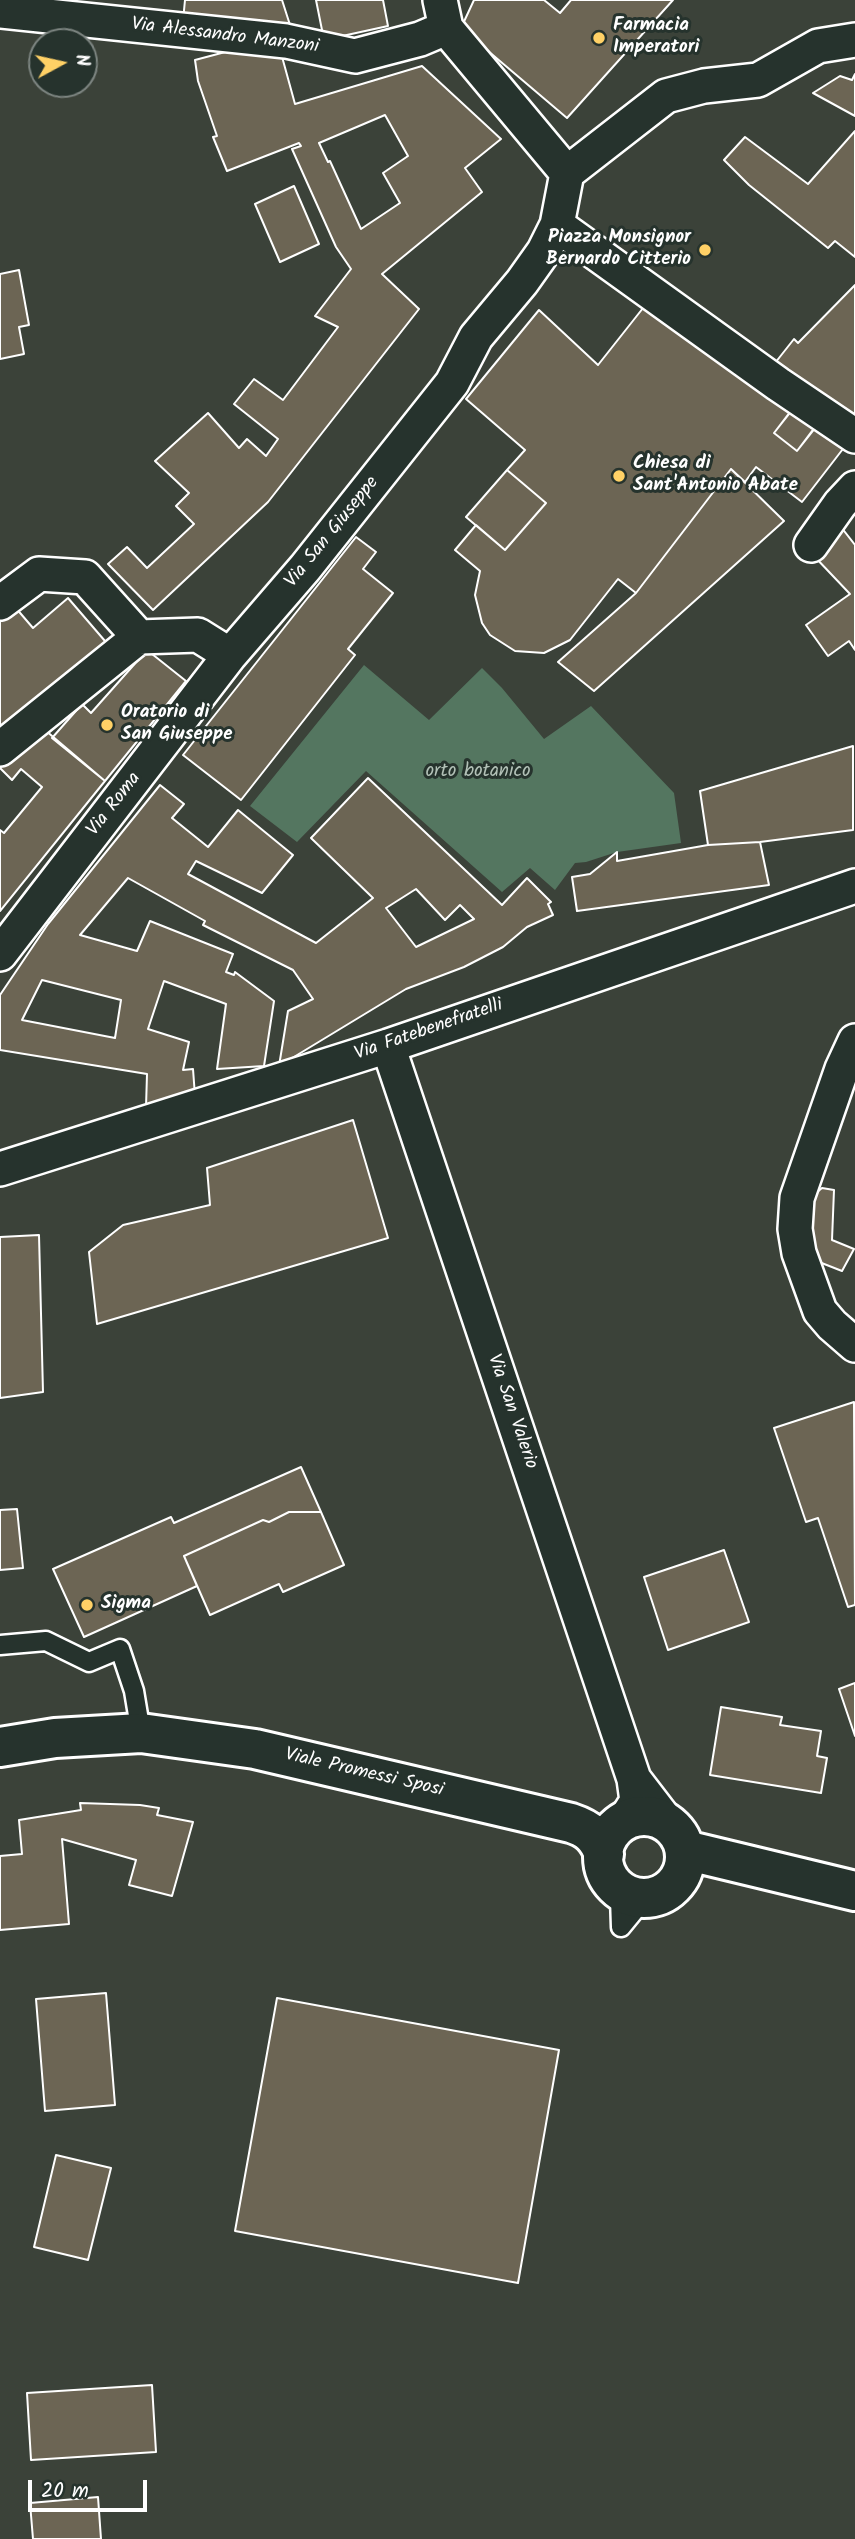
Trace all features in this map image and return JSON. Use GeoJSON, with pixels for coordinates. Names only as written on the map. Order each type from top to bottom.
{"type":"FeatureCollection","features":[{"type":"Feature","properties":{"kind":"main road","name":"Viale Promessi Sposi"},"geometry":{"type":"LineString","coordinates":[[0,1747],[55,1738],[141,1733],[255,1749],[609,1843]]}},
{"type":"Feature","properties":{"kind":"main road","name":"Viale Promessi Sposi"},"geometry":{"type":"LineString","coordinates":[[609,1843],[646,1816],[681,1861],[855,1891]]}},
{"type":"Feature","properties":{"kind":"main road","name":"Viale Promessi Sposi"},"geometry":{"type":"LineString","coordinates":[[609,1843],[630,1896],[681,1861]]}},
{"type":"Feature","properties":{"kind":"street","name":"Via Alessandro Manzoni"},"geometry":{"type":"LineString","coordinates":[[0,11],[286,41],[355,56],[420,39],[443,14],[567,173]]}},
{"type":"Feature","properties":{"kind":"street"},"geometry":{"type":"LineString","coordinates":[[567,173],[666,96],[704,86],[758,80],[818,46],[855,40]]}},
{"type":"Feature","properties":{"kind":"street","name":"Via San Giuseppe"},"geometry":{"type":"LineString","coordinates":[[230,655],[305,568],[452,383],[476,337],[523,282],[544,251],[557,225],[567,173]]}},
{"type":"Feature","properties":{"kind":"street"},"geometry":{"type":"LineString","coordinates":[[557,225],[855,436]]}},
{"type":"Feature","properties":{"kind":"street"},"geometry":{"type":"LineString","coordinates":[[811,545],[855,488]]}},
{"type":"Feature","properties":{"kind":"street"},"geometry":{"type":"LineString","coordinates":[[0,603],[39,573],[85,578],[139,637]]}},
{"type":"Feature","properties":{"kind":"street"},"geometry":{"type":"LineString","coordinates":[[0,749],[139,637],[198,635],[230,655]]}},
{"type":"Feature","properties":{"kind":"street","name":"Via Roma"},"geometry":{"type":"LineString","coordinates":[[0,954],[230,655]]}},
{"type":"Feature","properties":{"kind":"street","name":"Via Fatebenefratelli"},"geometry":{"type":"LineString","coordinates":[[0,1168],[387,1046],[855,886]]}},
{"type":"Feature","properties":{"kind":"street"},"geometry":{"type":"LineString","coordinates":[[855,1041],[842,1069],[797,1198],[795,1229],[799,1253],[820,1311],[855,1345]]}},
{"type":"Feature","properties":{"kind":"street","name":"Via San Valerio"},"geometry":{"type":"LineString","coordinates":[[387,1046],[634,1779],[637,1801],[609,1843]]}},
{"type":"Feature","properties":{"kind":"street","name":"Via San Valerio"},"geometry":{"type":"LineString","coordinates":[[634,1779],[681,1861]]}},
{"type":"Feature","properties":{"kind":"lane"},"geometry":{"type":"LineString","coordinates":[[0,1644],[46,1641],[89,1662],[120,1649],[134,1691],[141,1733]]}},
{"type":"Feature","properties":{"kind":"green space","name":"orto botanico"},"geometry":{"type":"Polygon","coordinates":[[[364,665],[429,720],[482,668],[544,739],[591,706],[674,793],[681,843],[617,852],[575,863],[555,890],[530,868],[502,892],[366,771],[297,842],[250,806],[364,665]]]}},
{"type":"Feature","properties":{"kind":"building"},"geometry":{"type":"Polygon","coordinates":[[[185,0],[282,0],[290,25],[183,21],[185,0]]]}},
{"type":"Feature","properties":{"kind":"building"},"geometry":{"type":"Polygon","coordinates":[[[316,0],[383,0],[388,26],[324,40],[316,0]]]}},
{"type":"Feature","properties":{"kind":"building"},"geometry":{"type":"Polygon","coordinates":[[[474,0],[544,0],[560,13],[571,0],[673,0],[567,118],[461,28],[474,0]]]}},
{"type":"Feature","properties":{"kind":"building"},"geometry":{"type":"Polygon","coordinates":[[[229,51],[281,53],[295,104],[422,66],[501,139],[465,168],[482,192],[382,274],[419,309],[268,502],[153,610],[108,564],[127,547],[147,568],[194,524],[176,506],[189,493],[155,461],[208,413],[239,448],[247,439],[266,456],[278,439],[234,404],[254,379],[283,400],[338,327],[315,316],[351,269],[336,247],[292,149],[301,146],[299,143],[227,171],[213,137],[217,136],[198,81],[195,60],[229,51]],[[385,115],[319,143],[361,229],[400,203],[383,173],[408,156],[385,115]]]}},
{"type":"Feature","properties":{"kind":"building"},"geometry":{"type":"Polygon","coordinates":[[[855,74],[855,116],[813,93],[840,76],[852,80],[855,74]]]}},
{"type":"Feature","properties":{"kind":"building"},"geometry":{"type":"Polygon","coordinates":[[[855,131],[855,257],[835,241],[828,248],[749,185],[724,160],[745,137],[808,184],[855,131]]]}},
{"type":"Feature","properties":{"kind":"building"},"geometry":{"type":"Polygon","coordinates":[[[294,186],[319,244],[280,262],[255,204],[294,186]]]}},
{"type":"Feature","properties":{"kind":"building"},"geometry":{"type":"Polygon","coordinates":[[[19,270],[29,325],[19,327],[24,354],[0,359],[0,274],[19,270]]]}},
{"type":"Feature","properties":{"kind":"building"},"geometry":{"type":"Polygon","coordinates":[[[855,285],[855,421],[775,363],[794,339],[798,343],[855,285]]]}},
{"type":"Feature","properties":{"kind":"building","name":"Chiesa di Sant'Antonio Abate"},"geometry":{"type":"Polygon","coordinates":[[[647,303],[790,412],[774,433],[797,451],[818,423],[846,445],[802,502],[756,467],[745,482],[731,469],[636,593],[618,579],[570,640],[544,653],[515,651],[490,635],[482,623],[475,595],[480,571],[455,550],[476,525],[505,550],[546,503],[507,470],[525,450],[466,399],[539,310],[598,365],[647,303]]]}},
{"type":"Feature","properties":{"kind":"building"},"geometry":{"type":"Polygon","coordinates":[[[793,409],[816,427],[797,451],[774,433],[793,409]]]}},
{"type":"Feature","properties":{"kind":"building"},"geometry":{"type":"Polygon","coordinates":[[[731,469],[784,521],[594,691],[558,662],[636,593],[731,469]]]}},
{"type":"Feature","properties":{"kind":"building"},"geometry":{"type":"Polygon","coordinates":[[[507,470],[546,503],[505,550],[466,517],[507,470]]]}},
{"type":"Feature","properties":{"kind":"building"},"geometry":{"type":"Polygon","coordinates":[[[841,527],[855,545],[855,650],[849,641],[828,656],[806,625],[850,594],[813,555],[841,527]]]}},
{"type":"Feature","properties":{"kind":"building"},"geometry":{"type":"Polygon","coordinates":[[[356,537],[376,552],[363,569],[393,593],[348,649],[355,655],[241,800],[183,755],[356,537]]]}},
{"type":"Feature","properties":{"kind":"building"},"geometry":{"type":"Polygon","coordinates":[[[68,598],[111,648],[0,739],[0,617],[15,607],[33,628],[68,598]]]}},
{"type":"Feature","properties":{"kind":"building","name":"Oratorio di San Giuseppe"},"geometry":{"type":"Polygon","coordinates":[[[147,650],[186,681],[105,781],[52,738],[82,704],[91,713],[147,650]]]}},
{"type":"Feature","properties":{"kind":"building"},"geometry":{"type":"Polygon","coordinates":[[[45,730],[105,781],[0,911],[0,830],[4,833],[42,787],[21,769],[12,780],[0,768],[12,753],[45,730]]]}},
{"type":"Feature","properties":{"kind":"building"},"geometry":{"type":"Polygon","coordinates":[[[853,746],[853,830],[760,842],[708,845],[700,791],[853,746]]]}},
{"type":"Feature","properties":{"kind":"building"},"geometry":{"type":"Polygon","coordinates":[[[368,778],[502,905],[527,878],[551,902],[548,904],[553,915],[527,927],[503,947],[464,967],[406,989],[279,1066],[288,1011],[313,999],[293,970],[203,925],[205,921],[128,878],[80,935],[137,951],[150,921],[233,954],[226,972],[234,975],[235,972],[274,1001],[264,1066],[217,1069],[226,1004],[164,981],[148,1029],[189,1042],[183,1070],[193,1069],[195,1096],[146,1107],[147,1074],[0,1050],[0,995],[48,924],[160,785],[184,804],[172,818],[208,847],[238,810],[293,855],[262,893],[196,861],[188,874],[316,943],[373,898],[311,838],[368,778]],[[416,889],[386,908],[416,947],[474,919],[460,905],[445,920],[416,889]],[[42,980],[22,1020],[115,1038],[121,1000],[42,980]]]}},
{"type":"Feature","properties":{"kind":"building"},"geometry":{"type":"Polygon","coordinates":[[[760,842],[769,885],[577,911],[572,877],[590,874],[617,852],[617,861],[708,845],[760,842]]]}},
{"type":"Feature","properties":{"kind":"building"},"geometry":{"type":"Polygon","coordinates":[[[353,1120],[388,1238],[97,1324],[89,1252],[123,1225],[210,1205],[207,1168],[353,1120]]]}},
{"type":"Feature","properties":{"kind":"building"},"geometry":{"type":"Polygon","coordinates":[[[822,1188],[834,1190],[832,1240],[854,1249],[842,1271],[814,1260],[809,1199],[822,1188]]]}},
{"type":"Feature","properties":{"kind":"building"},"geometry":{"type":"Polygon","coordinates":[[[39,1235],[43,1392],[0,1398],[0,1237],[39,1235]]]}},
{"type":"Feature","properties":{"kind":"building"},"geometry":{"type":"Polygon","coordinates":[[[854,1402],[855,1605],[848,1607],[818,1518],[806,1522],[774,1428],[854,1402]]]}},
{"type":"Feature","properties":{"kind":"building"},"geometry":{"type":"Polygon","coordinates":[[[301,1467],[321,1512],[289,1512],[269,1522],[263,1520],[184,1556],[197,1586],[84,1637],[53,1569],[171,1517],[174,1523],[301,1467]]]}},
{"type":"Feature","properties":{"kind":"building"},"geometry":{"type":"Polygon","coordinates":[[[17,1509],[23,1568],[0,1570],[0,1510],[17,1509]]]}},
{"type":"Feature","properties":{"kind":"building"},"geometry":{"type":"Polygon","coordinates":[[[289,1512],[321,1512],[344,1565],[283,1592],[279,1584],[210,1615],[184,1556],[263,1520],[269,1522],[289,1512]]]}},
{"type":"Feature","properties":{"kind":"building"},"geometry":{"type":"Polygon","coordinates":[[[724,1550],[749,1622],[668,1650],[644,1577],[724,1550]]]}},
{"type":"Feature","properties":{"kind":"building"},"geometry":{"type":"Polygon","coordinates":[[[855,1683],[855,1736],[839,1689],[855,1683]]]}},
{"type":"Feature","properties":{"kind":"building"},"geometry":{"type":"Polygon","coordinates":[[[721,1707],[782,1717],[780,1725],[821,1731],[817,1756],[827,1758],[821,1793],[710,1775],[721,1707]]]}},
{"type":"Feature","properties":{"kind":"building"},"geometry":{"type":"Polygon","coordinates":[[[80,1803],[159,1808],[157,1815],[193,1822],[172,1896],[129,1885],[136,1860],[62,1839],[69,1924],[0,1930],[0,1856],[22,1854],[19,1820],[81,1810],[80,1803]]]}},
{"type":"Feature","properties":{"kind":"building"},"geometry":{"type":"Polygon","coordinates":[[[106,1993],[115,2105],[45,2111],[36,1999],[106,1993]]]}},
{"type":"Feature","properties":{"kind":"building"},"geometry":{"type":"Polygon","coordinates":[[[277,1998],[559,2050],[518,2283],[235,2231],[277,1998]]]}},
{"type":"Feature","properties":{"kind":"building"},"geometry":{"type":"Polygon","coordinates":[[[56,2155],[111,2168],[88,2260],[34,2247],[56,2155]]]}},
{"type":"Feature","properties":{"kind":"building"},"geometry":{"type":"Polygon","coordinates":[[[152,2385],[156,2452],[31,2460],[27,2393],[152,2385]]]}},
{"type":"Feature","properties":{"kind":"building"},"geometry":{"type":"Polygon","coordinates":[[[98,2497],[101,2539],[33,2539],[30,2503],[98,2497]]]}},
{"type":"Feature","properties":{"kind":"place","name":"Farmacia Imperatori"},"geometry":{"type":"Point","coordinates":[599,38]}},
{"type":"Feature","properties":{"kind":"place","name":"Piazza Monsignor Bernardo Citterio"},"geometry":{"type":"Point","coordinates":[705,250]}},
{"type":"Feature","properties":{"kind":"place","name":"Chiesa di Sant'Antonio Abate"},"geometry":{"type":"Point","coordinates":[619,476]}},
{"type":"Feature","properties":{"kind":"place","name":"Oratorio di San Giuseppe"},"geometry":{"type":"Point","coordinates":[107,725]}},
{"type":"Feature","properties":{"kind":"place","name":"Sigma"},"geometry":{"type":"Point","coordinates":[87,1605]}}]}
